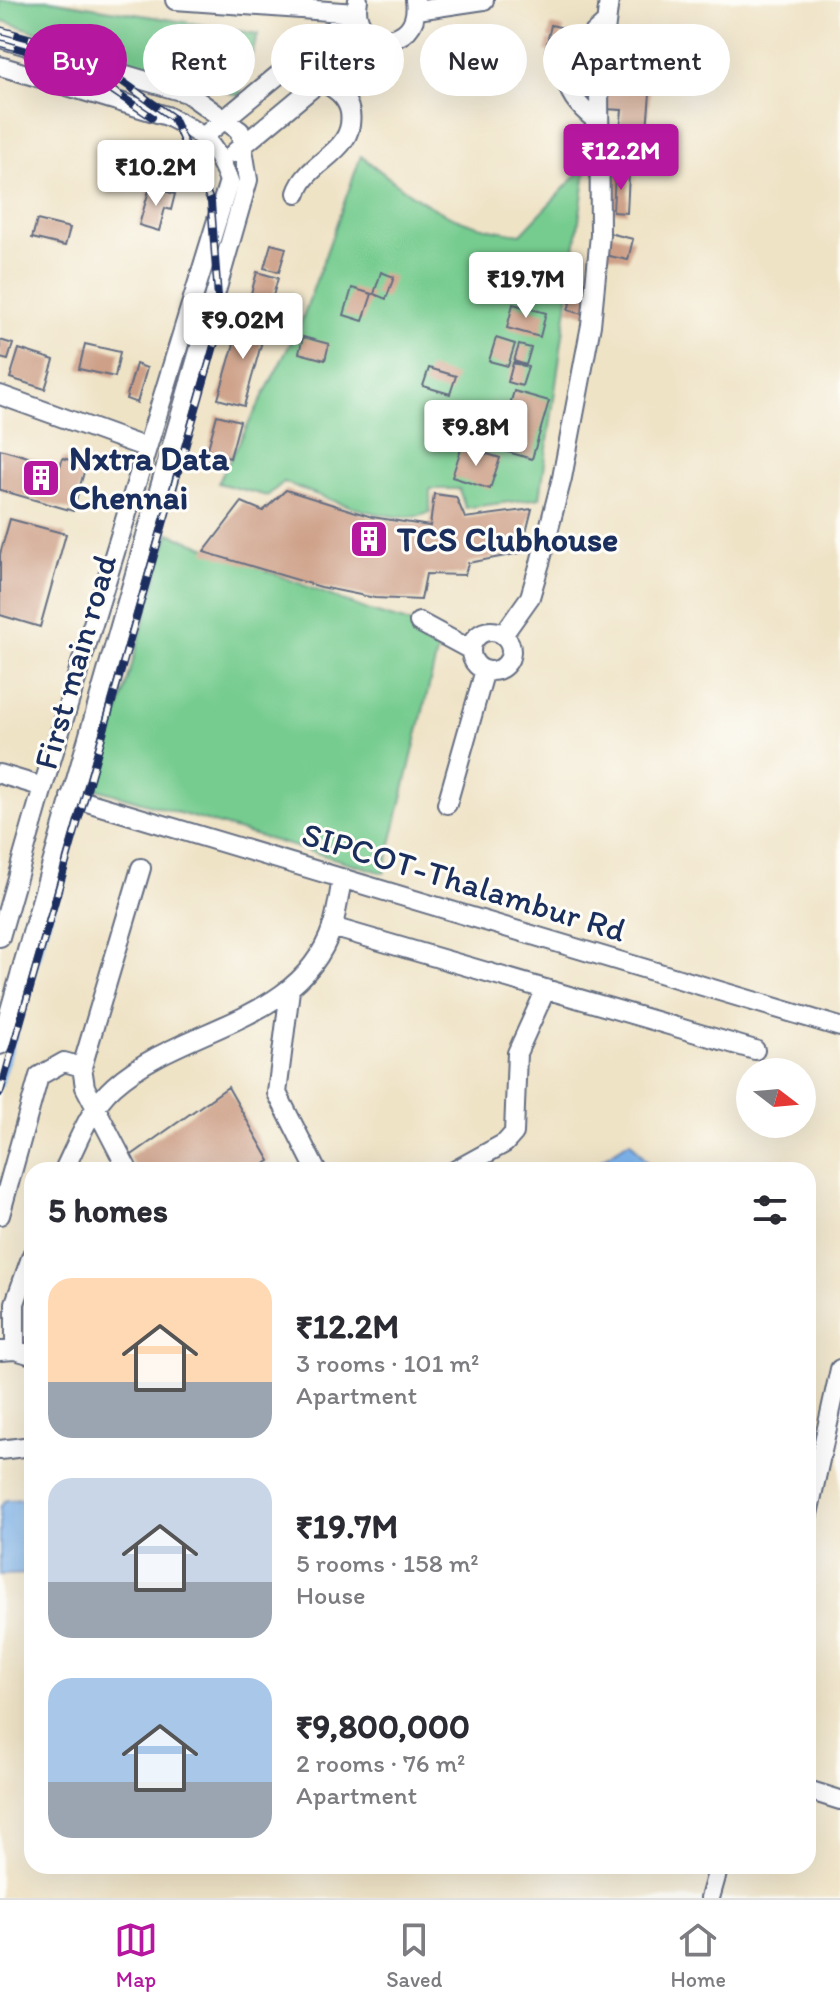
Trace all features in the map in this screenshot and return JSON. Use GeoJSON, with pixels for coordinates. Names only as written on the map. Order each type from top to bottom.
{"type":"FeatureCollection","features":[{"type":"Feature","properties":{"kind":"street"},"geometry":{"type":"LineString","coordinates":[[175,0],[360,17],[374,37],[394,39],[410,28],[416,5],[484,0]]}},
{"type":"Feature","properties":{"kind":"street"},"geometry":{"type":"LineString","coordinates":[[603,24],[609,0]]}},
{"type":"Feature","properties":{"kind":"street"},"geometry":{"type":"LineString","coordinates":[[203,137],[340,24],[360,17]]}},
{"type":"Feature","properties":{"kind":"street"},"geometry":{"type":"LineString","coordinates":[[0,38],[187,93],[240,131],[243,147]]}},
{"type":"Feature","properties":{"kind":"street"},"geometry":{"type":"LineString","coordinates":[[0,66],[167,116],[216,148],[229,181],[0,937]]}},
{"type":"Feature","properties":{"kind":"street"},"geometry":{"type":"LineString","coordinates":[[222,162],[304,96]]}},
{"type":"Feature","properties":{"kind":"street"},"geometry":{"type":"LineString","coordinates":[[297,193],[309,171],[338,150],[352,124],[349,105],[343,96]]}},
{"type":"Feature","properties":{"kind":"street"},"geometry":{"type":"LineString","coordinates":[[571,96],[577,106],[598,122]]}},
{"type":"Feature","properties":{"kind":"street"},"geometry":{"type":"LineString","coordinates":[[503,635],[530,597],[562,478],[593,312],[600,235],[599,96]]}},
{"type":"Feature","properties":{"kind":"street","name":"First main road"},"geometry":{"type":"LineString","coordinates":[[0,1045],[248,180],[243,147]]}},
{"type":"Feature","properties":{"kind":"street"},"geometry":{"type":"LineString","coordinates":[[0,395],[147,448]]}},
{"type":"Feature","properties":{"kind":"street"},"geometry":{"type":"LineString","coordinates":[[419,622],[471,650]]}},
{"type":"Feature","properties":{"kind":"street"},"geometry":{"type":"LineString","coordinates":[[483,633],[503,635],[509,643],[509,658],[500,669],[485,670],[473,660],[471,650],[475,640],[483,633]]}},
{"type":"Feature","properties":{"kind":"street"},"geometry":{"type":"LineString","coordinates":[[447,804],[485,670]]}},
{"type":"Feature","properties":{"kind":"street"},"geometry":{"type":"LineString","coordinates":[[0,774],[43,787]]}},
{"type":"Feature","properties":{"kind":"street","name":"SIPCOT-Thalambur Rd"},"geometry":{"type":"LineString","coordinates":[[70,797],[840,1027]]}},
{"type":"Feature","properties":{"kind":"street"},"geometry":{"type":"LineString","coordinates":[[124,1162],[85,1087],[82,1067],[141,868]]}},
{"type":"Feature","properties":{"kind":"street"},"geometry":{"type":"LineString","coordinates":[[68,1162],[96,1106],[112,1087],[141,1065],[184,1042],[271,1004],[290,990],[318,959],[332,927],[342,879]]}},
{"type":"Feature","properties":{"kind":"street"},"geometry":{"type":"LineString","coordinates":[[332,927],[755,1050]]}},
{"type":"Feature","properties":{"kind":"street"},"geometry":{"type":"LineString","coordinates":[[471,1162],[505,1143],[514,1133],[517,1053],[546,989]]}},
{"type":"Feature","properties":{"kind":"street"},"geometry":{"type":"LineString","coordinates":[[290,990],[277,1093],[312,1162]]}},
{"type":"Feature","properties":{"kind":"street"},"geometry":{"type":"LineString","coordinates":[[0,1215],[39,1076],[64,1062],[82,1067]]}},
{"type":"Feature","properties":{"kind":"street"},"geometry":{"type":"LineString","coordinates":[[16,1352],[15,1303],[24,1278]]}},
{"type":"Feature","properties":{"kind":"street"},"geometry":{"type":"LineString","coordinates":[[816,1478],[840,1369]]}},
{"type":"Feature","properties":{"kind":"street"},"geometry":{"type":"LineString","coordinates":[[0,1450],[24,1447]]}},
{"type":"Feature","properties":{"kind":"street"},"geometry":{"type":"LineString","coordinates":[[816,1792],[840,1800]]}},
{"type":"Feature","properties":{"kind":"street"},"geometry":{"type":"LineString","coordinates":[[710,1898],[717,1874]]}},
{"type":"Feature","properties":{"kind":"green space"},"geometry":{"type":"Polygon","coordinates":[[[0,0],[50,0],[197,24],[143,24],[143,65],[127,60],[127,24],[24,24],[24,28],[0,20],[0,0]]]}},
{"type":"Feature","properties":{"kind":"green space"},"geometry":{"type":"Polygon","coordinates":[[[361,156],[417,198],[453,217],[473,225],[521,234],[587,164],[540,498],[465,508],[459,489],[430,489],[430,512],[399,517],[358,509],[284,482],[267,496],[218,483],[300,325],[361,156]]]}},
{"type":"Feature","properties":{"kind":"green space"},"geometry":{"type":"Polygon","coordinates":[[[169,533],[370,611],[442,632],[384,873],[97,789],[169,533]]]}},
{"type":"Feature","properties":{"kind":"water"},"geometry":{"type":"Polygon","coordinates":[[[630,1141],[647,1162],[598,1162],[630,1141]]]}},
{"type":"Feature","properties":{"kind":"water"},"geometry":{"type":"Polygon","coordinates":[[[24,1499],[24,1574],[0,1575],[0,1507],[6,1500],[24,1499]]]}},
{"type":"Feature","properties":{"kind":"building"},"geometry":{"type":"Polygon","coordinates":[[[606,96],[650,96],[645,153],[618,151],[622,110],[605,109],[606,96]]]}},
{"type":"Feature","properties":{"kind":"building"},"geometry":{"type":"Polygon","coordinates":[[[615,172],[629,173],[627,213],[613,212],[615,172]]]}},
{"type":"Feature","properties":{"kind":"building"},"geometry":{"type":"Polygon","coordinates":[[[150,187],[175,194],[171,210],[165,208],[159,231],[139,225],[150,187]]]}},
{"type":"Feature","properties":{"kind":"building"},"geometry":{"type":"Polygon","coordinates":[[[37,220],[70,228],[65,246],[32,238],[37,220]]]}},
{"type":"Feature","properties":{"kind":"building"},"geometry":{"type":"Polygon","coordinates":[[[605,232],[633,239],[628,260],[600,254],[605,232]]]}},
{"type":"Feature","properties":{"kind":"building"},"geometry":{"type":"Polygon","coordinates":[[[271,244],[286,248],[279,272],[264,268],[271,244]]]}},
{"type":"Feature","properties":{"kind":"building"},"geometry":{"type":"Polygon","coordinates":[[[257,272],[278,278],[268,314],[247,308],[257,272]]]}},
{"type":"Feature","properties":{"kind":"building"},"geometry":{"type":"Polygon","coordinates":[[[381,272],[394,277],[386,299],[374,294],[381,272]]]}},
{"type":"Feature","properties":{"kind":"building"},"geometry":{"type":"Polygon","coordinates":[[[575,287],[592,292],[586,315],[568,310],[575,287]]]}},
{"type":"Feature","properties":{"kind":"building"},"geometry":{"type":"Polygon","coordinates":[[[352,288],[372,294],[363,321],[344,315],[352,288]]]}},
{"type":"Feature","properties":{"kind":"building"},"geometry":{"type":"Polygon","coordinates":[[[513,304],[546,313],[540,337],[507,328],[513,304]]]}},
{"type":"Feature","properties":{"kind":"building"},"geometry":{"type":"Polygon","coordinates":[[[242,316],[267,323],[244,406],[218,399],[242,316]]]}},
{"type":"Feature","properties":{"kind":"building"},"geometry":{"type":"Polygon","coordinates":[[[303,337],[329,344],[325,360],[299,353],[303,337]]]}},
{"type":"Feature","properties":{"kind":"building"},"geometry":{"type":"Polygon","coordinates":[[[496,338],[515,344],[508,366],[489,361],[496,338]]]}},
{"type":"Feature","properties":{"kind":"building"},"geometry":{"type":"Polygon","coordinates":[[[0,340],[13,344],[8,360],[0,358],[0,340]]]}},
{"type":"Feature","properties":{"kind":"building"},"geometry":{"type":"Polygon","coordinates":[[[85,344],[120,352],[115,377],[79,369],[85,344]]]}},
{"type":"Feature","properties":{"kind":"building"},"geometry":{"type":"Polygon","coordinates":[[[519,345],[531,348],[526,365],[514,361],[519,345]]]}},
{"type":"Feature","properties":{"kind":"building"},"geometry":{"type":"Polygon","coordinates":[[[19,349],[54,360],[45,389],[10,378],[19,349]]]}},
{"type":"Feature","properties":{"kind":"building"},"geometry":{"type":"Polygon","coordinates":[[[513,363],[528,367],[522,386],[508,382],[513,363]]]}},
{"type":"Feature","properties":{"kind":"building"},"geometry":{"type":"Polygon","coordinates":[[[136,364],[147,368],[137,403],[126,399],[136,364]]]}},
{"type":"Feature","properties":{"kind":"building"},"geometry":{"type":"Polygon","coordinates":[[[429,368],[456,376],[450,394],[423,386],[429,368]]]}},
{"type":"Feature","properties":{"kind":"building"},"geometry":{"type":"Polygon","coordinates":[[[514,391],[549,401],[532,459],[497,449],[514,391]]]}},
{"type":"Feature","properties":{"kind":"building"},"geometry":{"type":"Polygon","coordinates":[[[217,415],[240,421],[230,458],[207,452],[217,415]]]}},
{"type":"Feature","properties":{"kind":"building"},"geometry":{"type":"Polygon","coordinates":[[[462,446],[500,458],[490,489],[452,477],[462,446]]]}},
{"type":"Feature","properties":{"kind":"building","name":"Nxtra Data Chennai"},"geometry":{"type":"Polygon","coordinates":[[[0,449],[60,466],[63,458],[86,465],[73,511],[0,490],[0,449]]]}},
{"type":"Feature","properties":{"kind":"building","name":"TCS Clubhouse"},"geometry":{"type":"Polygon","coordinates":[[[286,490],[372,517],[430,526],[434,494],[456,497],[465,518],[532,509],[521,553],[468,563],[465,575],[426,574],[421,600],[375,598],[321,587],[204,552],[242,502],[263,511],[286,490]]]}},
{"type":"Feature","properties":{"kind":"building"},"geometry":{"type":"Polygon","coordinates":[[[10,519],[66,534],[40,627],[0,615],[0,554],[10,519]]]}},
{"type":"Feature","properties":{"kind":"building"},"geometry":{"type":"Polygon","coordinates":[[[228,1087],[270,1161],[132,1162],[129,1157],[228,1087]]]}},
{"type":"Feature","properties":{"kind":"waterway"},"geometry":{"type":"LineString","coordinates":[[0,1085],[77,823]]}},
{"type":"Feature","properties":{"kind":"railway"},"geometry":{"type":"LineString","coordinates":[[0,30],[83,53],[173,118],[211,202],[220,325],[0,1093]]}},
{"type":"Feature","properties":{"kind":"railway"},"geometry":{"type":"LineString","coordinates":[[0,43],[73,64],[152,117]]}},
{"type":"Feature","properties":{"kind":"place","name":"Nxtra Data Chennai"},"geometry":{"type":"Point","coordinates":[41,478]}},
{"type":"Feature","properties":{"kind":"place","name":"TCS Clubhouse"},"geometry":{"type":"Point","coordinates":[369,539]}}]}
